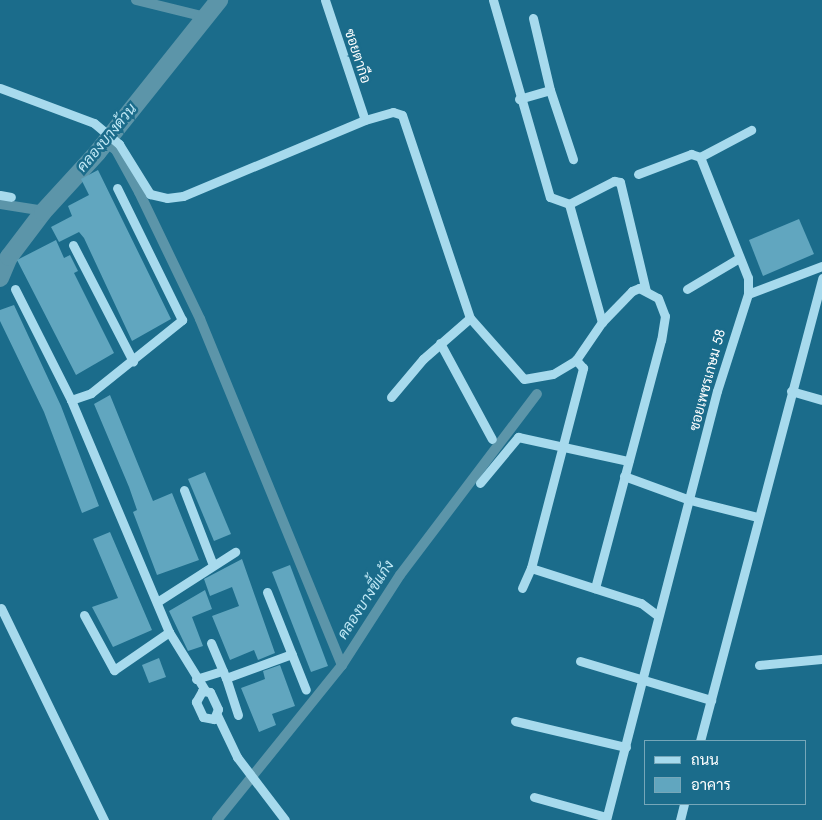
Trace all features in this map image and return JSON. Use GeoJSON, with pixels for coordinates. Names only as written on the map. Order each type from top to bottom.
{"type":"FeatureCollection","features":[{"type":"Feature","properties":{"kind":"street","name":"ซอยตากือ"},"geometry":{"type":"LineString","coordinates":[[325,0],[365,120]]}},
{"type":"Feature","properties":{"kind":"street"},"geometry":{"type":"LineString","coordinates":[[493,0],[519,99],[550,197],[569,204],[614,181],[620,182],[646,291]]}},
{"type":"Feature","properties":{"kind":"street"},"geometry":{"type":"LineString","coordinates":[[533,18],[550,90],[573,159]]}},
{"type":"Feature","properties":{"kind":"street"},"geometry":{"type":"LineString","coordinates":[[0,88],[94,123],[119,144],[145,189],[167,198],[183,196],[365,120],[393,112],[408,122],[470,318],[524,379],[553,374],[576,360],[602,322],[632,291],[646,291],[658,298],[665,316],[595,588]]}},
{"type":"Feature","properties":{"kind":"street"},"geometry":{"type":"LineString","coordinates":[[519,99],[550,90]]}},
{"type":"Feature","properties":{"kind":"street"},"geometry":{"type":"LineString","coordinates":[[638,174],[691,154],[700,157],[750,130]]}},
{"type":"Feature","properties":{"kind":"street","name":"ซอยเพชรเกษม 58"},"geometry":{"type":"LineString","coordinates":[[606,819],[645,679],[658,616],[690,500],[717,391],[748,294],[748,278],[700,157]]}},
{"type":"Feature","properties":{"kind":"street"},"geometry":{"type":"LineString","coordinates":[[71,400],[91,392],[133,361],[182,320],[117,188]]}},
{"type":"Feature","properties":{"kind":"street"},"geometry":{"type":"LineString","coordinates":[[0,195],[12,197]]}},
{"type":"Feature","properties":{"kind":"street"},"geometry":{"type":"LineString","coordinates":[[569,204],[602,322]]}},
{"type":"Feature","properties":{"kind":"street"},"geometry":{"type":"LineString","coordinates":[[73,245],[133,361]]}},
{"type":"Feature","properties":{"kind":"street"},"geometry":{"type":"LineString","coordinates":[[687,289],[740,258]]}},
{"type":"Feature","properties":{"kind":"street"},"geometry":{"type":"LineString","coordinates":[[748,294],[822,266]]}},
{"type":"Feature","properties":{"kind":"street"},"geometry":{"type":"LineString","coordinates":[[700,740],[757,517],[822,278]]}},
{"type":"Feature","properties":{"kind":"street"},"geometry":{"type":"LineString","coordinates":[[15,289],[71,400],[169,632],[198,681],[201,692],[196,702],[208,720],[219,727]]}},
{"type":"Feature","properties":{"kind":"street"},"geometry":{"type":"LineString","coordinates":[[391,397],[440,343],[470,318]]}},
{"type":"Feature","properties":{"kind":"street"},"geometry":{"type":"LineString","coordinates":[[440,343],[492,439]]}},
{"type":"Feature","properties":{"kind":"street"},"geometry":{"type":"LineString","coordinates":[[522,588],[532,568],[561,445],[583,368],[576,360]]}},
{"type":"Feature","properties":{"kind":"street"},"geometry":{"type":"LineString","coordinates":[[791,391],[822,400]]}},
{"type":"Feature","properties":{"kind":"street"},"geometry":{"type":"LineString","coordinates":[[480,483],[518,436],[628,461]]}},
{"type":"Feature","properties":{"kind":"street"},"geometry":{"type":"LineString","coordinates":[[624,476],[690,500],[757,517]]}},
{"type":"Feature","properties":{"kind":"street"},"geometry":{"type":"LineString","coordinates":[[184,490],[212,565]]}},
{"type":"Feature","properties":{"kind":"street"},"geometry":{"type":"LineString","coordinates":[[157,602],[235,552]]}},
{"type":"Feature","properties":{"kind":"street"},"geometry":{"type":"LineString","coordinates":[[532,568],[641,603],[658,616]]}},
{"type":"Feature","properties":{"kind":"street"},"geometry":{"type":"LineString","coordinates":[[267,592],[306,690]]}},
{"type":"Feature","properties":{"kind":"street"},"geometry":{"type":"LineString","coordinates":[[1,608],[104,820]]}},
{"type":"Feature","properties":{"kind":"street"},"geometry":{"type":"LineString","coordinates":[[84,614],[114,670],[169,632]]}},
{"type":"Feature","properties":{"kind":"street"},"geometry":{"type":"LineString","coordinates":[[211,643],[225,675],[238,715]]}},
{"type":"Feature","properties":{"kind":"street"},"geometry":{"type":"LineString","coordinates":[[198,681],[225,675],[292,654]]}},
{"type":"Feature","properties":{"kind":"street"},"geometry":{"type":"LineString","coordinates":[[759,665],[822,659]]}},
{"type":"Feature","properties":{"kind":"street"},"geometry":{"type":"LineString","coordinates":[[580,661],[711,700]]}},
{"type":"Feature","properties":{"kind":"street"},"geometry":{"type":"LineString","coordinates":[[201,692],[212,694],[218,715],[219,727],[237,757],[285,820]]}},
{"type":"Feature","properties":{"kind":"street"},"geometry":{"type":"LineString","coordinates":[[208,720],[218,715]]}},
{"type":"Feature","properties":{"kind":"street"},"geometry":{"type":"LineString","coordinates":[[515,721],[626,747]]}},
{"type":"Feature","properties":{"kind":"street"},"geometry":{"type":"LineString","coordinates":[[534,797],[606,819]]}},
{"type":"Feature","properties":{"kind":"street"},"geometry":{"type":"LineString","coordinates":[[680,820],[684,805]]}},
{"type":"Feature","properties":{"kind":"building"},"geometry":{"type":"Polygon","coordinates":[[[98,170],[171,319],[132,341],[84,238],[79,232],[59,242],[51,227],[72,216],[68,206],[89,195],[81,179],[98,170]]]}},
{"type":"Feature","properties":{"kind":"building"},"geometry":{"type":"Polygon","coordinates":[[[799,219],[814,254],[763,276],[749,240],[799,219]]]}},
{"type":"Feature","properties":{"kind":"building"},"geometry":{"type":"Polygon","coordinates":[[[56,240],[64,258],[70,255],[78,271],[74,273],[114,353],[76,375],[17,260],[56,240]]]}},
{"type":"Feature","properties":{"kind":"building"},"geometry":{"type":"Polygon","coordinates":[[[14,305],[61,406],[99,506],[82,513],[44,412],[0,321],[0,310],[14,305]]]}},
{"type":"Feature","properties":{"kind":"building"},"geometry":{"type":"Polygon","coordinates":[[[110,395],[153,501],[172,493],[199,560],[157,575],[133,512],[137,510],[129,487],[94,404],[110,395]]]}},
{"type":"Feature","properties":{"kind":"building"},"geometry":{"type":"Polygon","coordinates":[[[205,472],[231,534],[214,541],[188,479],[205,472]]]}},
{"type":"Feature","properties":{"kind":"building"},"geometry":{"type":"Polygon","coordinates":[[[110,532],[152,630],[113,647],[92,607],[118,598],[93,539],[110,532]]]}},
{"type":"Feature","properties":{"kind":"building"},"geometry":{"type":"Polygon","coordinates":[[[242,559],[275,653],[258,660],[254,650],[230,660],[212,616],[239,606],[232,587],[210,596],[204,579],[242,559]]]}},
{"type":"Feature","properties":{"kind":"building"},"geometry":{"type":"Polygon","coordinates":[[[290,565],[328,666],[311,672],[272,572],[290,565]]]}},
{"type":"Feature","properties":{"kind":"building"},"geometry":{"type":"Polygon","coordinates":[[[205,590],[212,609],[192,617],[203,646],[188,651],[169,611],[205,590]]]}},
{"type":"Feature","properties":{"kind":"building"},"geometry":{"type":"Polygon","coordinates":[[[159,658],[166,677],[149,683],[142,665],[159,658]]]}},
{"type":"Feature","properties":{"kind":"building"},"geometry":{"type":"Polygon","coordinates":[[[280,665],[295,706],[272,714],[276,725],[259,732],[241,688],[265,679],[263,671],[280,665]]]}},
{"type":"Feature","properties":{"kind":"waterway"},"geometry":{"type":"LineString","coordinates":[[136,0],[206,17]]}},
{"type":"Feature","properties":{"kind":"waterway","name":"คลองบางด้วน"},"geometry":{"type":"LineString","coordinates":[[0,278],[9,257],[43,212],[97,153],[219,0]]}},
{"type":"Feature","properties":{"kind":"waterway"},"geometry":{"type":"LineString","coordinates":[[105,142],[116,150],[139,192],[200,319],[342,665]]}},
{"type":"Feature","properties":{"kind":"waterway"},"geometry":{"type":"LineString","coordinates":[[0,204],[44,211]]}},
{"type":"Feature","properties":{"kind":"waterway","name":"คลองบางขี้แก้ง"},"geometry":{"type":"LineString","coordinates":[[217,820],[342,665],[400,575],[537,394]]}}]}
